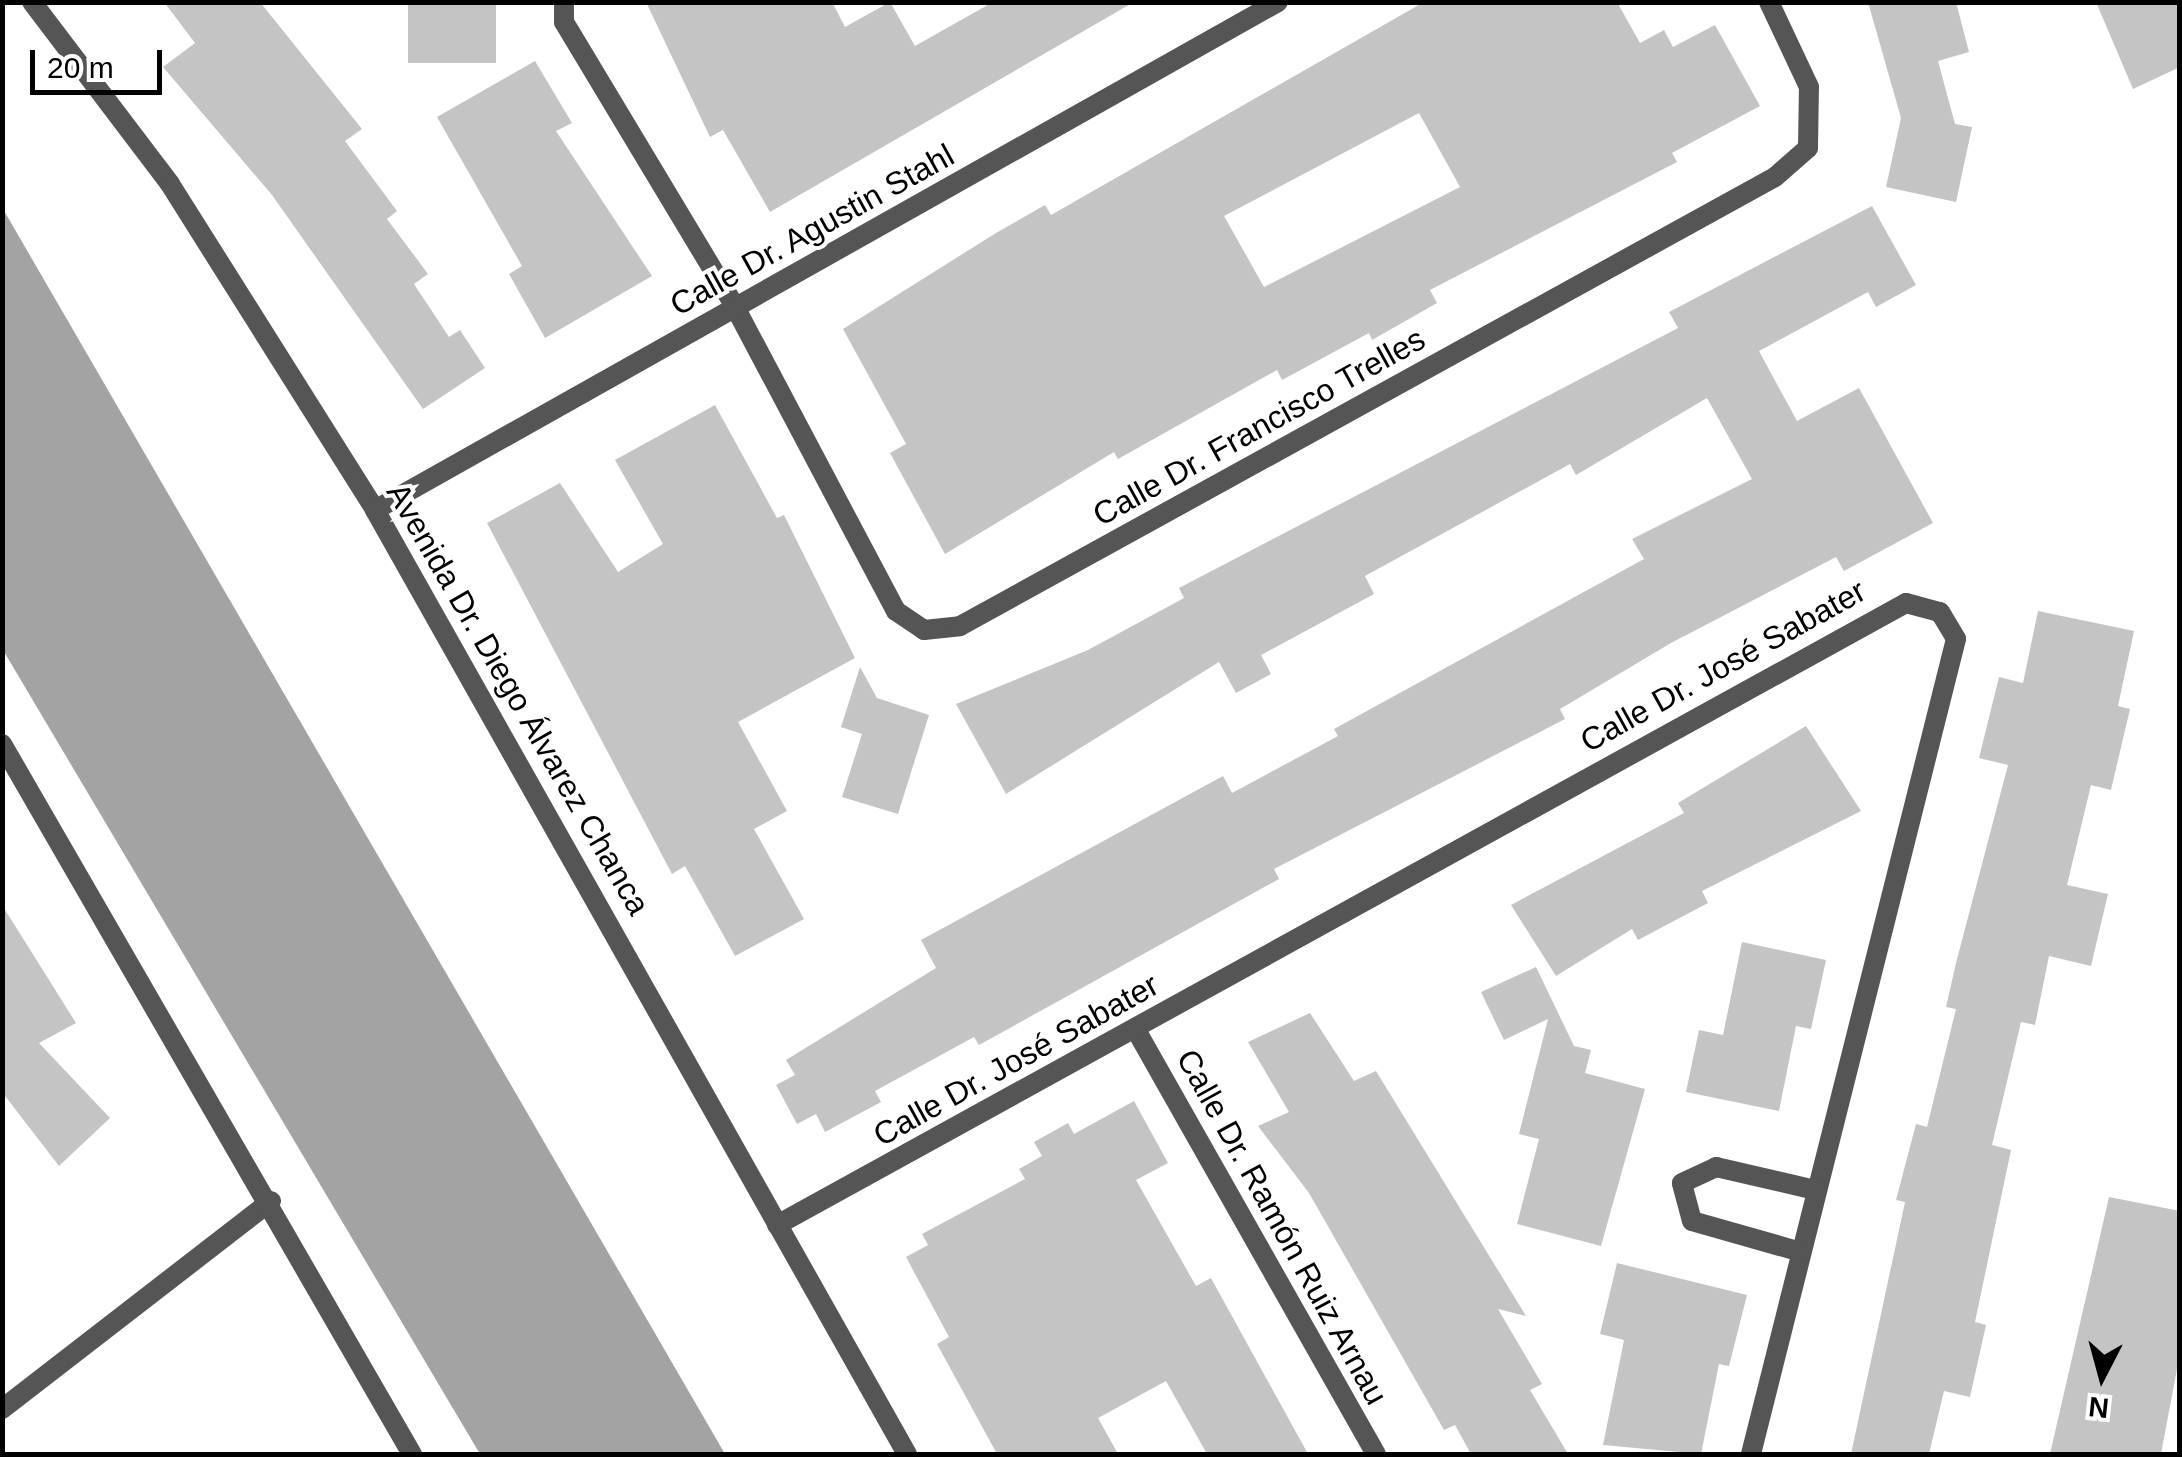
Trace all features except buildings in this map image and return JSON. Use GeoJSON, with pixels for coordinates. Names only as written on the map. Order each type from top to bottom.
{"type":"FeatureCollection","features":[{"type":"Feature","properties":{"kind":"street","name":"Avenida Dr. Diego Álvarez Chanca"},"geometry":{"type":"LineString","coordinates":[[32,2],[170,184],[375,510],[907,1454]]}},
{"type":"Feature","properties":{"kind":"street","name":"Calle Dr. Francisco Trelles"},"geometry":{"type":"LineString","coordinates":[[564,2],[564,22],[736,307],[896,612],[924,630],[960,626],[1775,178],[1808,148],[1809,87],[1768,2]]}},
{"type":"Feature","properties":{"kind":"street","name":"Calle Dr. Agustin Stahl"},"geometry":{"type":"LineString","coordinates":[[375,510],[1278,2]]}},
{"type":"Feature","properties":{"kind":"street","name":"Calle Dr. José Sabater"},"geometry":{"type":"LineString","coordinates":[[777,1224],[1136,1030],[1906,603],[1940,612],[1956,638],[1751,1454]]}},
{"type":"Feature","properties":{"kind":"street"},"geometry":{"type":"LineString","coordinates":[[2,744],[271,1201],[412,1454]]}},
{"type":"Feature","properties":{"kind":"street","name":"Calle Dr. Ramón Ruiz Arnau"},"geometry":{"type":"LineString","coordinates":[[1136,1030],[1376,1454]]}},
{"type":"Feature","properties":{"kind":"street"},"geometry":{"type":"LineString","coordinates":[[1800,1252],[1692,1221],[1682,1184],[1716,1167],[1816,1190]]}},
{"type":"Feature","properties":{"kind":"street"},"geometry":{"type":"LineString","coordinates":[[2,1409],[271,1201]]}},
{"type":"Feature","properties":{"kind":"shaded area"},"geometry":{"type":"Polygon","coordinates":[[[3,209],[725,1454],[480,1454],[3,650],[3,209]]]}}]}
